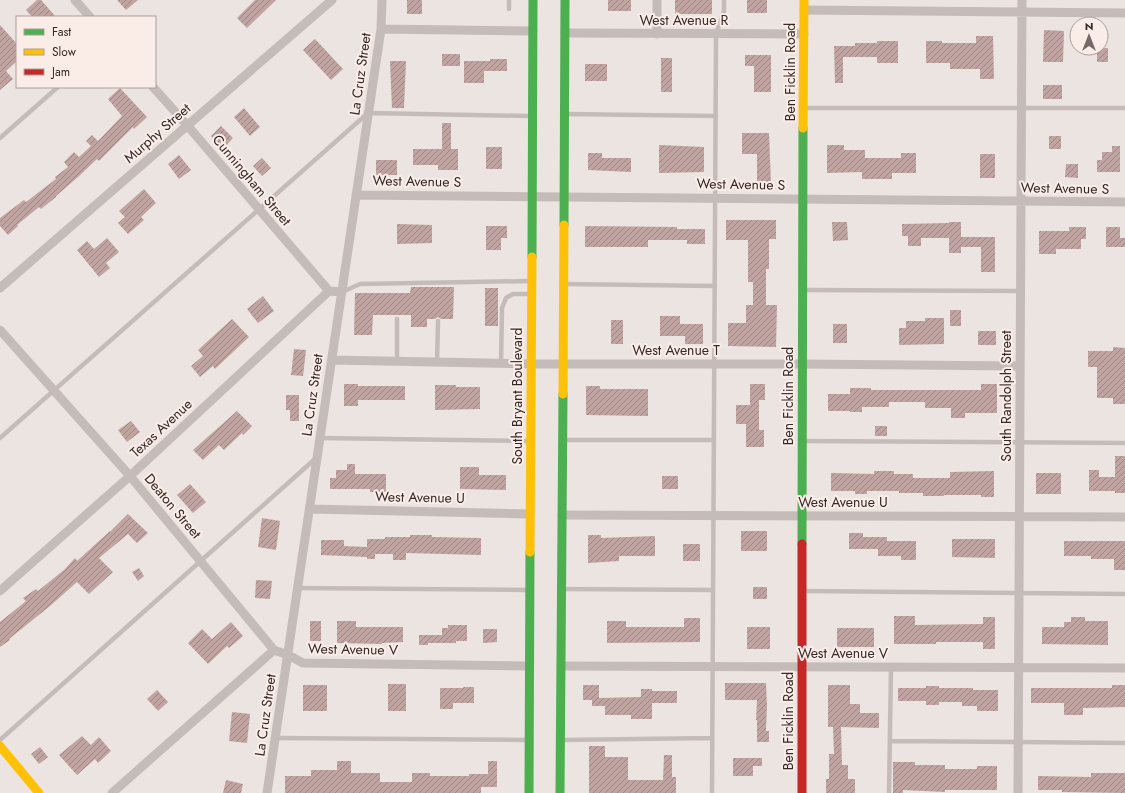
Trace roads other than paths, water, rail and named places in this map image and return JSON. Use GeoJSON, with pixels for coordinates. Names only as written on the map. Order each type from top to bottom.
{"type":"FeatureCollection","features":[{"type":"Feature","properties":{"kind":"main road","name":"South Bryant Boulevard"},"geometry":{"type":"LineString","coordinates":[[529,793],[533,0]]}},
{"type":"Feature","properties":{"kind":"main road"},"geometry":{"type":"LineString","coordinates":[[560,793],[565,0]]}},
{"type":"Feature","properties":{"kind":"main road","name":"Ben Ficklin Road"},"geometry":{"type":"LineString","coordinates":[[802,793],[804,0]]}},
{"type":"Feature","properties":{"kind":"main road"},"geometry":{"type":"LineString","coordinates":[[0,746],[39,793]]}},
{"type":"Feature","properties":{"kind":"street"},"geometry":{"type":"LineString","coordinates":[[75,0],[89,16]]}},
{"type":"Feature","properties":{"kind":"street","name":"Murphy Street"},"geometry":{"type":"LineString","coordinates":[[0,288],[332,0]]}},
{"type":"Feature","properties":{"kind":"street","name":"La Cruz Street"},"geometry":{"type":"LineString","coordinates":[[267,793],[381,29],[382,0]]}},
{"type":"Feature","properties":{"kind":"street"},"geometry":{"type":"LineString","coordinates":[[657,0],[657,34]]}},
{"type":"Feature","properties":{"kind":"street","name":"South Randolph Street"},"geometry":{"type":"LineString","coordinates":[[1018,793],[1022,0]]}},
{"type":"Feature","properties":{"kind":"street"},"geometry":{"type":"LineString","coordinates":[[804,10],[1125,13]]}},
{"type":"Feature","properties":{"kind":"street"},"geometry":{"type":"LineString","coordinates":[[381,29],[533,31]]}},
{"type":"Feature","properties":{"kind":"street","name":"West Avenue R"},"geometry":{"type":"LineString","coordinates":[[564,34],[804,34]]}},
{"type":"Feature","properties":{"kind":"street","name":"Cunningham Street"},"geometry":{"type":"LineString","coordinates":[[154,88],[329,292]]}},
{"type":"Feature","properties":{"kind":"street","name":"West Avenue S"},"geometry":{"type":"LineString","coordinates":[[356,195],[1125,202]]}},
{"type":"Feature","properties":{"kind":"street"},"geometry":{"type":"LineString","coordinates":[[329,292],[342,292]]}},
{"type":"Feature","properties":{"kind":"street","name":"Texas Avenue"},"geometry":{"type":"LineString","coordinates":[[0,591],[130,476],[329,292]]}},
{"type":"Feature","properties":{"kind":"street","name":"Deaton Street"},"geometry":{"type":"LineString","coordinates":[[0,330],[130,476],[274,650]]}},
{"type":"Feature","properties":{"kind":"street","name":"West Avenue T"},"geometry":{"type":"LineString","coordinates":[[332,360],[501,364],[1020,366]]}},
{"type":"Feature","properties":{"kind":"street","name":"West Avenue U"},"geometry":{"type":"LineString","coordinates":[[310,509],[530,514]]}},
{"type":"Feature","properties":{"kind":"street","name":"West Avenue U"},"geometry":{"type":"LineString","coordinates":[[562,515],[1125,517]]}},
{"type":"Feature","properties":{"kind":"street"},"geometry":{"type":"LineString","coordinates":[[112,793],[274,650]]}},
{"type":"Feature","properties":{"kind":"street","name":"West Avenue V"},"geometry":{"type":"LineString","coordinates":[[274,650],[303,663],[529,666]]}},
{"type":"Feature","properties":{"kind":"street","name":"West Avenue V"},"geometry":{"type":"LineString","coordinates":[[561,666],[1125,668]]}},
{"type":"Feature","properties":{"kind":"lane"},"geometry":{"type":"LineString","coordinates":[[508,9],[509,0]]}},
{"type":"Feature","properties":{"kind":"lane"},"geometry":{"type":"LineString","coordinates":[[712,793],[716,34],[724,11],[724,0]]}},
{"type":"Feature","properties":{"kind":"lane"},"geometry":{"type":"LineString","coordinates":[[0,138],[57,88]]}},
{"type":"Feature","properties":{"kind":"lane"},"geometry":{"type":"LineString","coordinates":[[804,108],[1125,108]]}},
{"type":"Feature","properties":{"kind":"lane"},"geometry":{"type":"LineString","coordinates":[[0,438],[368,113],[532,116]]}},
{"type":"Feature","properties":{"kind":"lane"},"geometry":{"type":"LineString","coordinates":[[564,114],[716,116]]}},
{"type":"Feature","properties":{"kind":"lane"},"geometry":{"type":"LineString","coordinates":[[342,292],[360,284],[531,281]]}},
{"type":"Feature","properties":{"kind":"lane"},"geometry":{"type":"LineString","coordinates":[[563,284],[715,286]]}},
{"type":"Feature","properties":{"kind":"lane"},"geometry":{"type":"LineString","coordinates":[[803,290],[1021,291]]}},
{"type":"Feature","properties":{"kind":"lane"},"geometry":{"type":"LineString","coordinates":[[501,364],[502,308],[506,298],[513,294],[531,294]]}},
{"type":"Feature","properties":{"kind":"lane"},"geometry":{"type":"LineString","coordinates":[[397,319],[397,361]]}},
{"type":"Feature","properties":{"kind":"lane"},"geometry":{"type":"LineString","coordinates":[[437,362],[438,321]]}},
{"type":"Feature","properties":{"kind":"lane"},"geometry":{"type":"LineString","coordinates":[[320,438],[530,441]]}},
{"type":"Feature","properties":{"kind":"lane"},"geometry":{"type":"LineString","coordinates":[[562,440],[714,440]]}},
{"type":"Feature","properties":{"kind":"lane"},"geometry":{"type":"LineString","coordinates":[[802,441],[1125,443]]}},
{"type":"Feature","properties":{"kind":"lane"},"geometry":{"type":"LineString","coordinates":[[0,740],[317,457]]}},
{"type":"Feature","properties":{"kind":"lane"},"geometry":{"type":"LineString","coordinates":[[298,588],[530,590]]}},
{"type":"Feature","properties":{"kind":"lane"},"geometry":{"type":"LineString","coordinates":[[561,589],[713,590]]}},
{"type":"Feature","properties":{"kind":"lane"},"geometry":{"type":"LineString","coordinates":[[802,591],[1125,594]]}},
{"type":"Feature","properties":{"kind":"lane"},"geometry":{"type":"LineString","coordinates":[[889,793],[891,667]]}},
{"type":"Feature","properties":{"kind":"lane"},"geometry":{"type":"LineString","coordinates":[[276,738],[529,740]]}},
{"type":"Feature","properties":{"kind":"lane"},"geometry":{"type":"LineString","coordinates":[[560,740],[712,738]]}},
{"type":"Feature","properties":{"kind":"lane"},"geometry":{"type":"LineString","coordinates":[[890,741],[1125,743]]}}]}
